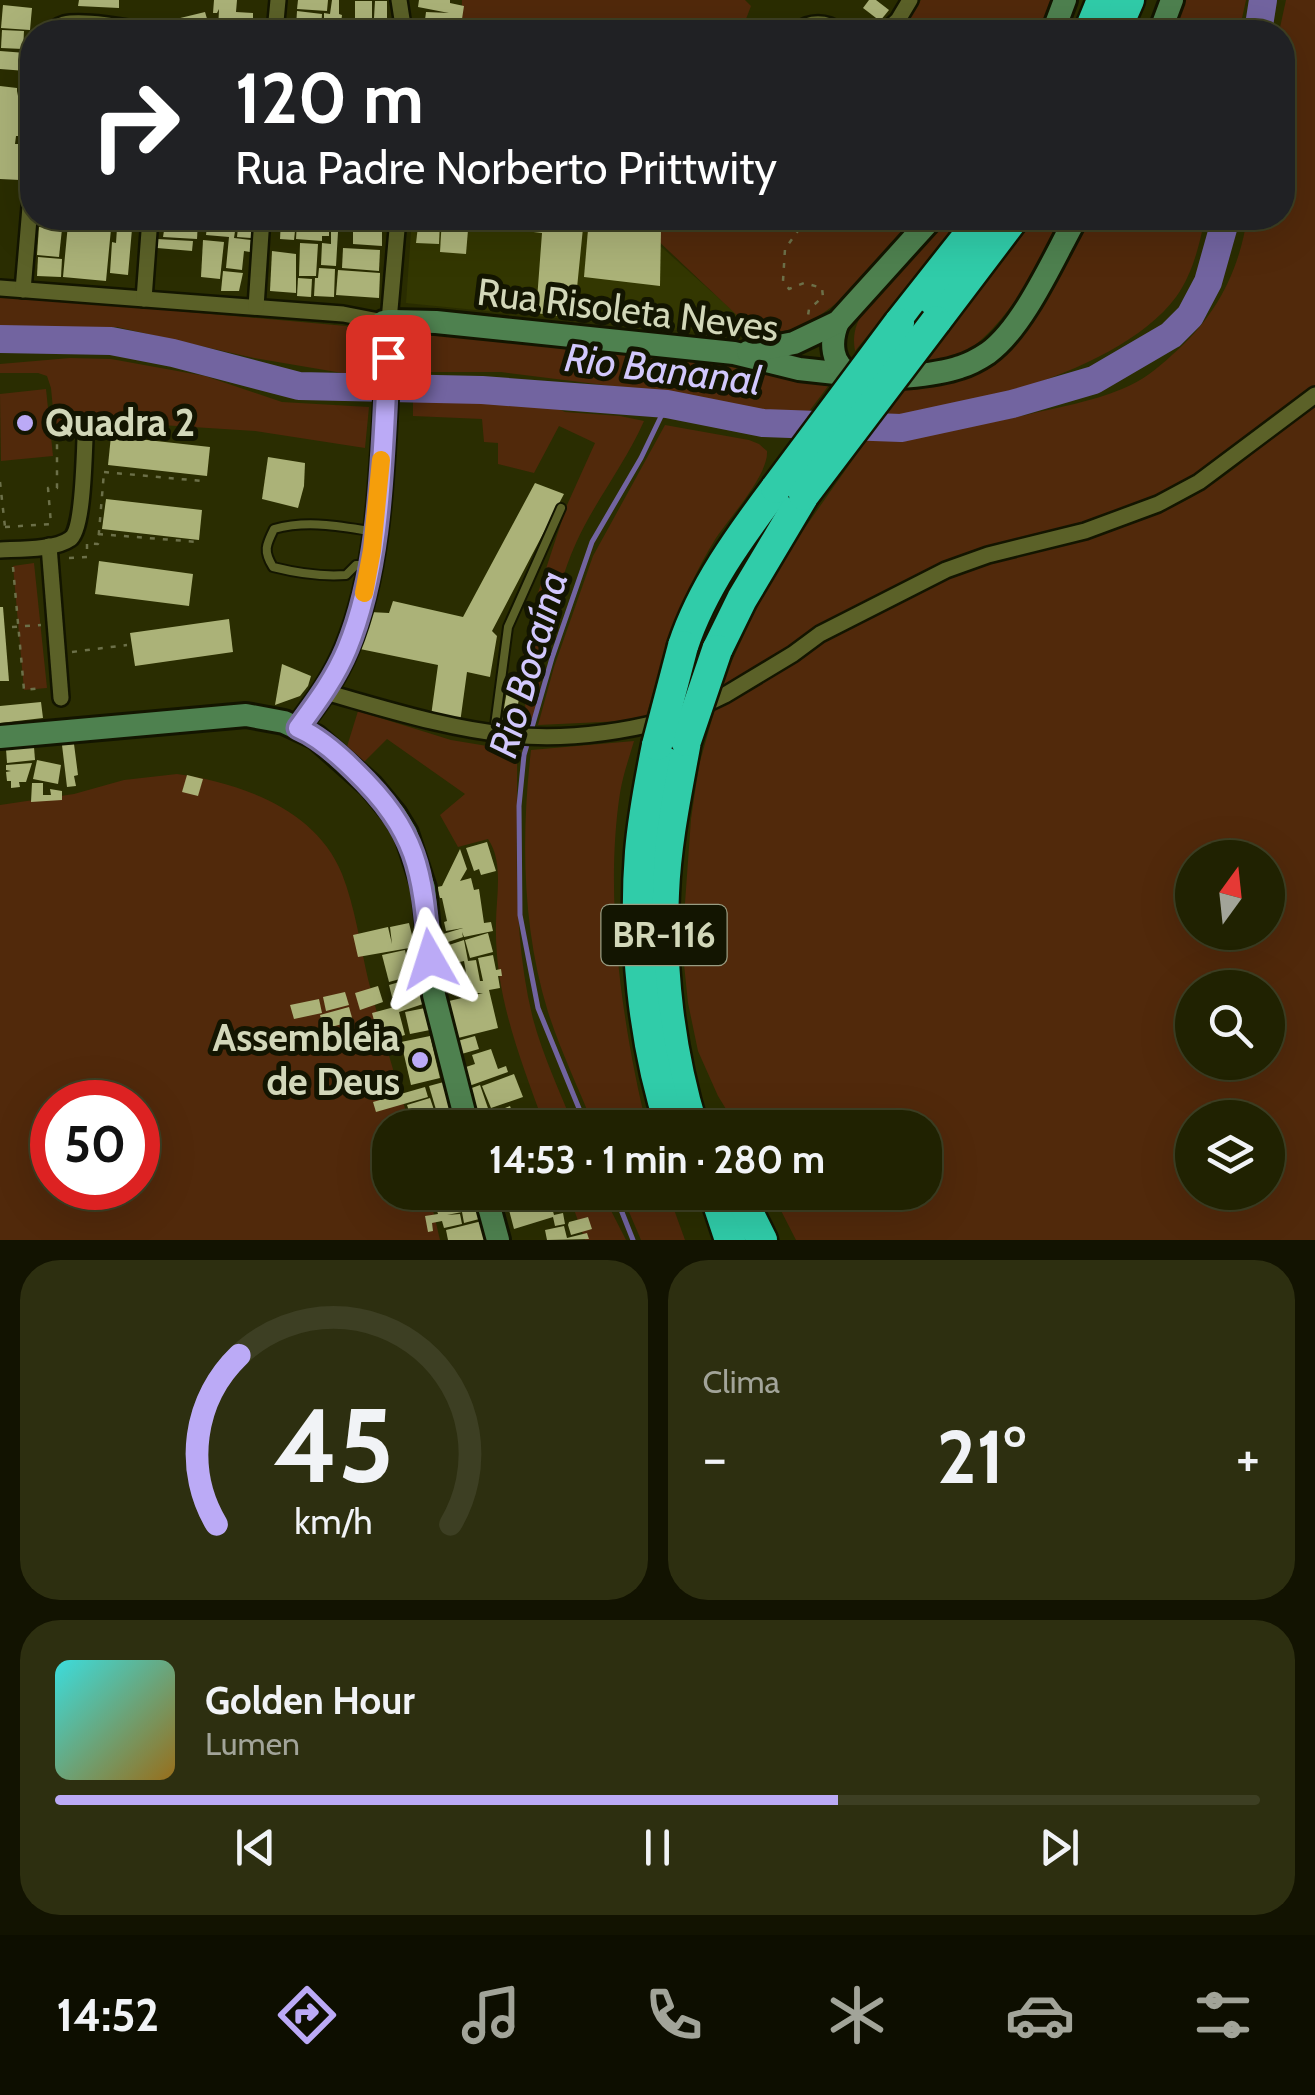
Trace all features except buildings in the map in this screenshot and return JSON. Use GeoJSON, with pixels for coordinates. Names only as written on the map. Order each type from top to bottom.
{"type":"FeatureCollection","features":[{"type":"Feature","properties":{"kind":"highway","name":"BR-116"},"geometry":{"type":"LineString","coordinates":[[667,1110],[647,1025],[638,906],[640,852],[672,743],[751,582],[790,491],[899,323],[973,230]]}},
{"type":"Feature","properties":{"kind":"highway","name":"BR-116"},"geometry":{"type":"LineString","coordinates":[[688,1110],[668,1000],[664,892],[682,646],[712,582],[742,534],[790,491],[936,321],[1005,230]]}},
{"type":"Feature","properties":{"kind":"highway"},"geometry":{"type":"LineString","coordinates":[[679,1077],[696,1110]]}},
{"type":"Feature","properties":{"kind":"highway"},"geometry":{"type":"LineString","coordinates":[[698,1210],[708,1240]]}},
{"type":"Feature","properties":{"kind":"highway"},"geometry":{"type":"LineString","coordinates":[[720,1210],[730,1240]]}},
{"type":"Feature","properties":{"kind":"highway"},"geometry":{"type":"LineString","coordinates":[[747,1210],[762,1240]]}},
{"type":"Feature","properties":{"kind":"main road"},"geometry":{"type":"LineString","coordinates":[[734,353],[782,346],[838,322],[921,230]]}},
{"type":"Feature","properties":{"kind":"main road","name":"Rua Risoleta Neves"},"geometry":{"type":"LineString","coordinates":[[389,334],[436,322],[734,353],[810,370],[854,375],[936,373],[961,367],[991,350],[1010,331],[1069,230]]}},
{"type":"Feature","properties":{"kind":"main road"},"geometry":{"type":"LineString","coordinates":[[838,322],[833,353],[842,368],[854,375]]}},
{"type":"Feature","properties":{"kind":"main road"},"geometry":{"type":"LineString","coordinates":[[298,728],[325,692],[358,618],[374,532],[389,334]]}},
{"type":"Feature","properties":{"kind":"main road"},"geometry":{"type":"LineString","coordinates":[[0,737],[62,706],[246,715],[298,728],[324,743],[383,799],[406,833],[424,888],[434,995],[463,1110]]}},
{"type":"Feature","properties":{"kind":"main road"},"geometry":{"type":"LineString","coordinates":[[490,1210],[498,1240]]}},
{"type":"Feature","properties":{"kind":"street"},"geometry":{"type":"LineString","coordinates":[[22,290],[28,230]]}},
{"type":"Feature","properties":{"kind":"street"},"geometry":{"type":"LineString","coordinates":[[144,299],[149,230]]}},
{"type":"Feature","properties":{"kind":"street"},"geometry":{"type":"LineString","coordinates":[[256,307],[261,230]]}},
{"type":"Feature","properties":{"kind":"street"},"geometry":{"type":"LineString","coordinates":[[389,334],[397,230]]}},
{"type":"Feature","properties":{"kind":"street","name":"Rua Risoleta Neves"},"geometry":{"type":"LineString","coordinates":[[0,288],[342,314],[389,334]]}},
{"type":"Feature","properties":{"kind":"street"},"geometry":{"type":"LineString","coordinates":[[325,692],[415,717],[516,736],[632,728],[678,718],[725,696],[820,634],[946,570],[988,555],[1085,531],[1158,504],[1198,482],[1315,395]]}},
{"type":"Feature","properties":{"kind":"street"},"geometry":{"type":"LineString","coordinates":[[0,550],[53,552],[77,532],[85,440]]}},
{"type":"Feature","properties":{"kind":"street"},"geometry":{"type":"LineString","coordinates":[[53,552],[62,706]]}},
{"type":"Feature","properties":{"kind":"lane"},"geometry":{"type":"LineString","coordinates":[[494,733],[508,627],[562,508]]}},
{"type":"Feature","properties":{"kind":"lane"},"geometry":{"type":"LineString","coordinates":[[370,565],[356,566],[346,575],[288,571],[273,566],[266,555],[266,545],[274,529],[294,524],[374,532]]}},
{"type":"Feature","properties":{"kind":"path"},"geometry":{"type":"LineString","coordinates":[[798,230],[786,247],[783,281],[788,289],[802,283],[820,286],[824,295],[808,315],[838,322]]}},
{"type":"Feature","properties":{"kind":"path"},"geometry":{"type":"LineString","coordinates":[[0,482],[2,528],[51,524],[48,488],[57,488],[57,442]]}},
{"type":"Feature","properties":{"kind":"path"},"geometry":{"type":"LineString","coordinates":[[82,470],[202,482]]}},
{"type":"Feature","properties":{"kind":"path"},"geometry":{"type":"LineString","coordinates":[[53,552],[87,556],[87,542],[98,544],[104,472]]}},
{"type":"Feature","properties":{"kind":"path"},"geometry":{"type":"LineString","coordinates":[[77,532],[198,542]]}},
{"type":"Feature","properties":{"kind":"path"},"geometry":{"type":"LineString","coordinates":[[24,565],[13,566],[24,690],[62,706]]}},
{"type":"Feature","properties":{"kind":"path"},"geometry":{"type":"LineString","coordinates":[[12,627],[41,625]]}},
{"type":"Feature","properties":{"kind":"path"},"geometry":{"type":"LineString","coordinates":[[66,652],[127,645]]}},
{"type":"Feature","properties":{"kind":"shaded area"},"geometry":{"type":"Polygon","coordinates":[[[462,0],[745,0],[751,6],[746,20],[461,20],[462,0]]]}},
{"type":"Feature","properties":{"kind":"shaded area"},"geometry":{"type":"Polygon","coordinates":[[[921,0],[1052,0],[1045,20],[908,20],[921,0]]]}},
{"type":"Feature","properties":{"kind":"shaded area"},"geometry":{"type":"Polygon","coordinates":[[[1178,0],[1246,0],[1242,20],[1171,20],[1178,0]]]}},
{"type":"Feature","properties":{"kind":"shaded area"},"geometry":{"type":"Polygon","coordinates":[[[1286,0],[1315,0],[1315,390],[1176,490],[1100,521],[985,552],[718,692],[785,556],[868,438],[987,423],[1074,404],[1136,382],[1187,341],[1212,310],[1231,276],[1245,230],[1295,230],[1295,20],[1282,20],[1286,0]]]}},
{"type":"Feature","properties":{"kind":"shaded area"},"geometry":{"type":"Polygon","coordinates":[[[411,230],[642,230],[740,317],[716,334],[406,303],[411,230]]]}},
{"type":"Feature","properties":{"kind":"shaded area"},"geometry":{"type":"Polygon","coordinates":[[[647,230],[909,230],[849,292],[805,324],[783,331],[759,330],[742,320],[647,230]]]}},
{"type":"Feature","properties":{"kind":"shaded area"},"geometry":{"type":"Polygon","coordinates":[[[934,230],[954,230],[855,351],[856,329],[865,309],[934,230]]]}},
{"type":"Feature","properties":{"kind":"shaded area"},"geometry":{"type":"Polygon","coordinates":[[[1016,230],[1059,230],[1018,298],[986,335],[952,359],[920,366],[1016,230]]]}},
{"type":"Feature","properties":{"kind":"shaded area"},"geometry":{"type":"Polygon","coordinates":[[[1073,230],[1202,230],[1191,269],[1176,297],[1151,323],[1119,345],[1041,382],[957,406],[882,421],[903,390],[977,366],[1073,230]]]}},
{"type":"Feature","properties":{"kind":"shaded area"},"geometry":{"type":"Polygon","coordinates":[[[0,295],[346,326],[361,338],[366,371],[354,375],[254,358],[117,327],[0,333],[0,295]]]}},
{"type":"Feature","properties":{"kind":"shaded area"},"geometry":{"type":"Polygon","coordinates":[[[428,330],[701,360],[829,385],[804,418],[636,389],[501,372],[426,372],[410,366],[409,360],[413,346],[428,330]]]}},
{"type":"Feature","properties":{"kind":"shaded area"},"geometry":{"type":"Polygon","coordinates":[[[111,359],[205,376],[282,402],[369,407],[365,448],[255,431],[114,422],[112,436],[55,430],[47,376],[0,373],[0,364],[111,359]]]}},
{"type":"Feature","properties":{"kind":"shaded area","name":"Quadra 2"},"geometry":{"type":"Polygon","coordinates":[[[46,389],[53,456],[1,461],[0,394],[46,389]]]}},
{"type":"Feature","properties":{"kind":"shaded area"},"geometry":{"type":"Polygon","coordinates":[[[424,395],[519,395],[565,412],[644,421],[567,565],[554,610],[533,725],[526,725],[523,652],[567,505],[595,443],[559,426],[534,473],[498,464],[498,443],[484,442],[482,419],[413,416],[413,401],[424,395]]]}},
{"type":"Feature","properties":{"kind":"shaded area"},"geometry":{"type":"Polygon","coordinates":[[[1315,402],[1315,1240],[796,1240],[781,1210],[942,1210],[942,1110],[727,1110],[718,1096],[698,1051],[682,945],[691,819],[699,765],[716,705],[927,585],[978,565],[1153,515],[1200,493],[1315,402]]]}},
{"type":"Feature","properties":{"kind":"shaded area"},"geometry":{"type":"Polygon","coordinates":[[[665,425],[759,444],[767,451],[762,471],[716,538],[692,582],[645,720],[538,725],[593,556],[665,425]]]}},
{"type":"Feature","properties":{"kind":"shaded area"},"geometry":{"type":"Polygon","coordinates":[[[34,563],[47,688],[24,690],[13,566],[34,563]]]}},
{"type":"Feature","properties":{"kind":"shaded area"},"geometry":{"type":"Polygon","coordinates":[[[358,711],[451,740],[517,751],[521,953],[533,1019],[567,1110],[539,1110],[511,1027],[499,976],[498,880],[493,848],[488,839],[458,847],[440,815],[465,794],[387,739],[362,764],[345,753],[358,711]]]}},
{"type":"Feature","properties":{"kind":"shaded area"},"geometry":{"type":"Polygon","coordinates":[[[634,741],[621,786],[615,918],[623,1005],[643,1110],[587,1110],[548,1012],[533,947],[526,882],[531,750],[634,741]]]}},
{"type":"Feature","properties":{"kind":"shaded area"},"geometry":{"type":"Polygon","coordinates":[[[177,774],[201,778],[273,803],[314,832],[330,851],[350,899],[373,998],[406,1110],[372,1110],[372,1210],[433,1210],[440,1240],[0,1240],[0,805],[74,794],[124,780],[177,774]]]}},
{"type":"Feature","properties":{"kind":"shaded area"},"geometry":{"type":"Polygon","coordinates":[[[574,1210],[611,1210],[626,1240],[585,1240],[574,1210]]]}},
{"type":"Feature","properties":{"kind":"shaded area"},"geometry":{"type":"Polygon","coordinates":[[[628,1210],[674,1210],[685,1240],[641,1240],[628,1210]]]}},
{"type":"Feature","properties":{"kind":"waterway","name":"Rio Bananal"},"geometry":{"type":"LineString","coordinates":[[1260,20],[1263,0]]}},
{"type":"Feature","properties":{"kind":"waterway","name":"Rio Bananal"},"geometry":{"type":"LineString","coordinates":[[0,339],[111,341],[299,386],[482,390],[667,404],[763,423],[901,428],[1012,404],[1094,380],[1171,335],[1190,316],[1208,282],[1223,230]]}},
{"type":"Feature","properties":{"kind":"waterway","name":"Rio Bocaína"},"geometry":{"type":"LineString","coordinates":[[580,1110],[538,1008],[520,915],[519,806],[524,755],[592,542],[667,404]]}},
{"type":"Feature","properties":{"kind":"waterway","name":"Rio Bocaína"},"geometry":{"type":"LineString","coordinates":[[621,1210],[633,1240]]}},
{"type":"Feature","properties":{"kind":"slow traffic"},"geometry":{"type":"LineString","coordinates":[[364,593],[381,460]]}},
{"type":"Feature","properties":{"kind":"place","name":"Quadra 2"},"geometry":{"type":"Point","coordinates":[25,423]}},
{"type":"Feature","properties":{"kind":"place","name":"Assembléia de Deus"},"geometry":{"type":"Point","coordinates":[420,1060]}},
{"type":"Feature","properties":{"kind":"route"},"geometry":{"type":"LineString","coordinates":[[388,357],[378,501],[364,598],[346,651],[325,692],[298,728],[324,743],[371,786],[406,833],[424,888],[430,959]]}}]}
